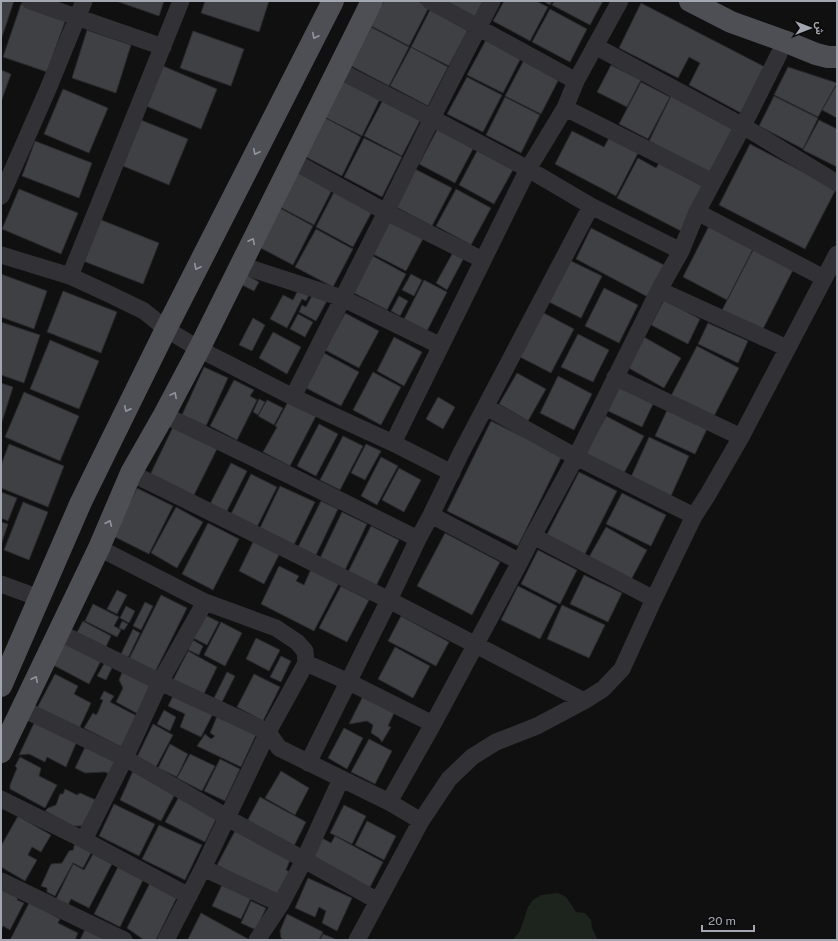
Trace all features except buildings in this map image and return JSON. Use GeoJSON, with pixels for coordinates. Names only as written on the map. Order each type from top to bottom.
{"type":"FeatureCollection","features":[{"type":"Feature","properties":{"kind":"main road"},"geometry":{"type":"LineString","coordinates":[[1,686],[81,502],[166,329],[333,1]]}},
{"type":"Feature","properties":{"kind":"main road"},"geometry":{"type":"LineString","coordinates":[[1,752],[98,548],[131,474],[164,415],[198,349],[372,1]]}},
{"type":"Feature","properties":{"kind":"main road"},"geometry":{"type":"LineString","coordinates":[[690,1],[731,22],[779,54],[793,60],[809,64],[837,68]]}},
{"type":"Feature","properties":{"kind":"main road"},"geometry":{"type":"LineString","coordinates":[[731,22],[816,54],[837,57]]}},
{"type":"Feature","properties":{"kind":"street"},"geometry":{"type":"LineString","coordinates":[[30,1],[163,47]]}},
{"type":"Feature","properties":{"kind":"street"},"geometry":{"type":"LineString","coordinates":[[1,196],[48,89],[84,1]]}},
{"type":"Feature","properties":{"kind":"street"},"geometry":{"type":"LineString","coordinates":[[70,276],[181,1]]}},
{"type":"Feature","properties":{"kind":"street"},"geometry":{"type":"LineString","coordinates":[[430,1],[576,81]]}},
{"type":"Feature","properties":{"kind":"street"},"geometry":{"type":"LineString","coordinates":[[292,397],[492,1]]}},
{"type":"Feature","properties":{"kind":"street"},"geometry":{"type":"LineString","coordinates":[[393,443],[483,260],[509,211],[528,169],[565,108],[576,81],[620,1]]}},
{"type":"Feature","properties":{"kind":"street"},"geometry":{"type":"LineString","coordinates":[[595,46],[743,126],[837,183]]}},
{"type":"Feature","properties":{"kind":"street"},"geometry":{"type":"LineString","coordinates":[[389,802],[433,724],[576,457],[659,290],[681,251],[697,212],[743,126],[779,54]]}},
{"type":"Feature","properties":{"kind":"street"},"geometry":{"type":"LineString","coordinates":[[338,70],[528,169],[591,206],[681,251]]}},
{"type":"Feature","properties":{"kind":"street"},"geometry":{"type":"LineString","coordinates":[[565,108],[713,182]]}},
{"type":"Feature","properties":{"kind":"street"},"geometry":{"type":"LineString","coordinates":[[293,161],[386,212],[483,260]]}},
{"type":"Feature","properties":{"kind":"street"},"geometry":{"type":"LineString","coordinates":[[308,763],[418,539],[452,474],[461,453],[591,206]]}},
{"type":"Feature","properties":{"kind":"street"},"geometry":{"type":"LineString","coordinates":[[697,212],[824,278]]}},
{"type":"Feature","properties":{"kind":"street"},"geometry":{"type":"LineString","coordinates":[[357,940],[421,821],[449,779],[472,757],[496,742],[537,726],[603,689],[622,669],[694,516],[741,437],[837,254]]}},
{"type":"Feature","properties":{"kind":"street"},"geometry":{"type":"LineString","coordinates":[[1,255],[70,276],[144,312],[166,329],[198,349],[292,397],[393,443],[452,474]]}},
{"type":"Feature","properties":{"kind":"street"},"geometry":{"type":"LineString","coordinates":[[240,265],[342,298],[441,346]]}},
{"type":"Feature","properties":{"kind":"street"},"geometry":{"type":"LineString","coordinates":[[659,290],[787,348]]}},
{"type":"Feature","properties":{"kind":"street"},"geometry":{"type":"LineString","coordinates":[[615,377],[741,437]]}},
{"type":"Feature","properties":{"kind":"street"},"geometry":{"type":"LineString","coordinates":[[486,407],[576,457],[694,516]]}},
{"type":"Feature","properties":{"kind":"street"},"geometry":{"type":"LineString","coordinates":[[164,415],[418,539]]}},
{"type":"Feature","properties":{"kind":"street"},"geometry":{"type":"LineString","coordinates":[[131,474],[389,600],[584,701]]}},
{"type":"Feature","properties":{"kind":"street"},"geometry":{"type":"LineString","coordinates":[[431,515],[520,562]]}},
{"type":"Feature","properties":{"kind":"street"},"geometry":{"type":"LineString","coordinates":[[533,536],[654,599]]}},
{"type":"Feature","properties":{"kind":"street"},"geometry":{"type":"LineString","coordinates":[[98,548],[205,602],[276,628],[297,642],[305,651],[306,663],[268,732],[166,940]]}},
{"type":"Feature","properties":{"kind":"street"},"geometry":{"type":"LineString","coordinates":[[1,584],[38,598]]}},
{"type":"Feature","properties":{"kind":"street"},"geometry":{"type":"LineString","coordinates":[[84,840],[125,758],[160,682],[205,602]]}},
{"type":"Feature","properties":{"kind":"street"},"geometry":{"type":"LineString","coordinates":[[58,632],[160,682],[268,732],[278,748],[389,802],[421,821]]}},
{"type":"Feature","properties":{"kind":"street"},"geometry":{"type":"LineString","coordinates":[[306,663],[349,682],[433,724]]}},
{"type":"Feature","properties":{"kind":"street"},"geometry":{"type":"LineString","coordinates":[[21,708],[125,758],[378,901]]}},
{"type":"Feature","properties":{"kind":"street"},"geometry":{"type":"LineString","coordinates":[[260,939],[281,904],[304,860],[341,779]]}},
{"type":"Feature","properties":{"kind":"street"},"geometry":{"type":"LineString","coordinates":[[1,799],[84,840],[188,896]]}},
{"type":"Feature","properties":{"kind":"street"},"geometry":{"type":"LineString","coordinates":[[202,868],[281,904]]}},
{"type":"Feature","properties":{"kind":"street"},"geometry":{"type":"LineString","coordinates":[[1,881],[124,940]]}},
{"type":"Feature","properties":{"kind":"shaded area"},"geometry":{"type":"Polygon","coordinates":[[[558,893],[566,897],[576,912],[585,913],[591,920],[592,928],[598,940],[513,940],[520,931],[528,907],[533,900],[541,895],[558,893]]]}}]}
